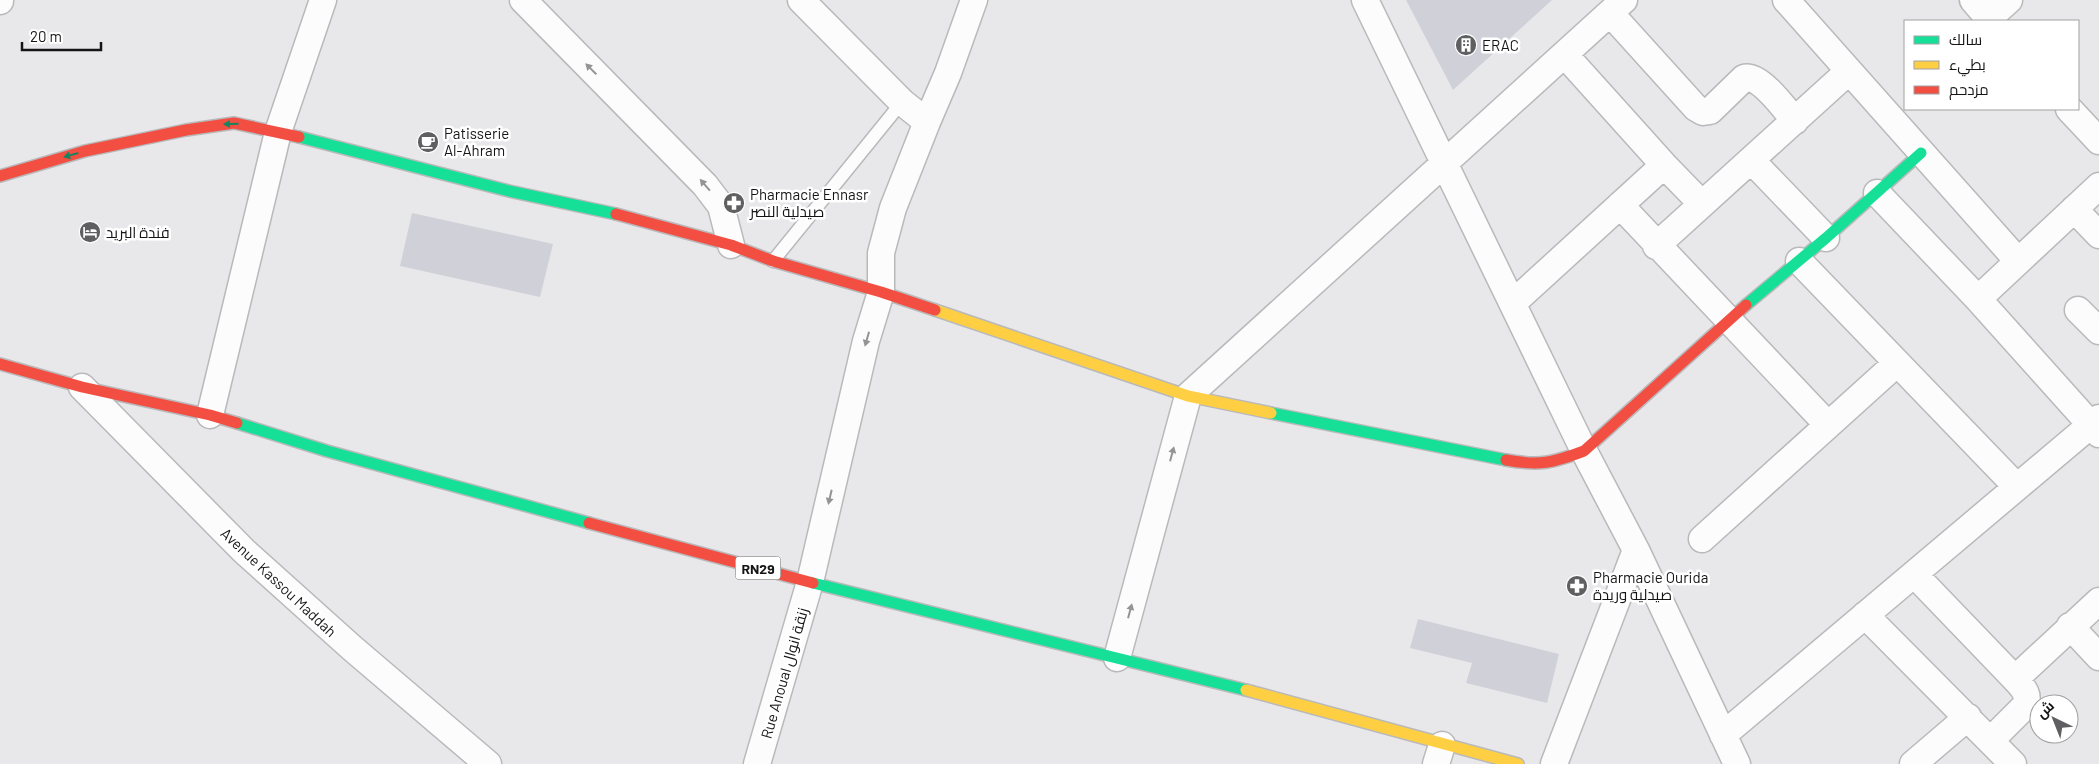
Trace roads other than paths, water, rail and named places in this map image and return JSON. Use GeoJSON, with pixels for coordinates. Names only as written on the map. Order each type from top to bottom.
{"type":"FeatureCollection","features":[{"type":"Feature","properties":{"kind":"street"},"geometry":{"type":"LineString","coordinates":[[210,415],[278,132],[323,0]]}},
{"type":"Feature","properties":{"kind":"street"},"geometry":{"type":"LineString","coordinates":[[523,0],[705,185],[721,206],[731,245]]}},
{"type":"Feature","properties":{"kind":"street"},"geometry":{"type":"LineString","coordinates":[[801,0],[902,102],[927,122]]}},
{"type":"Feature","properties":{"kind":"street","name":"Rue Anoual زنقة انوال"},"geometry":{"type":"LineString","coordinates":[[757,764],[810,582],[866,341],[881,292],[880,253],[893,208],[948,73],[974,0]]}},
{"type":"Feature","properties":{"kind":"street"},"geometry":{"type":"LineString","coordinates":[[1365,0],[1584,451],[1636,550],[1735,762]]}},
{"type":"Feature","properties":{"kind":"street"},"geometry":{"type":"LineString","coordinates":[[1786,0],[2018,261]]}},
{"type":"Feature","properties":{"kind":"street"},"geometry":{"type":"LineString","coordinates":[[1984,13],[2009,0]]}},
{"type":"Feature","properties":{"kind":"street"},"geometry":{"type":"LineString","coordinates":[[1118,658],[1188,396],[1617,7],[1696,108],[1703,112],[1710,111],[1744,78],[1748,77],[1758,80],[1795,120]]}},
{"type":"Feature","properties":{"kind":"street"},"geometry":{"type":"LineString","coordinates":[[1565,55],[1664,165],[1702,204]]}},
{"type":"Feature","properties":{"kind":"street"},"geometry":{"type":"LineString","coordinates":[[1656,246],[1849,71]]}},
{"type":"Feature","properties":{"kind":"street"},"geometry":{"type":"LineString","coordinates":[[2070,110],[2099,141]]}},
{"type":"Feature","properties":{"kind":"street"},"geometry":{"type":"LineString","coordinates":[[0,176],[85,151],[186,130],[234,123],[278,132],[508,191],[607,211],[731,245],[773,262],[881,292],[1188,396],[1523,463],[1552,463],[1584,451],[1728,320],[1826,238],[1921,153]]}},
{"type":"Feature","properties":{"kind":"street"},"geometry":{"type":"LineString","coordinates":[[1751,160],[1826,238]]}},
{"type":"Feature","properties":{"kind":"street"},"geometry":{"type":"LineString","coordinates":[[1513,303],[1664,165]]}},
{"type":"Feature","properties":{"kind":"street"},"geometry":{"type":"LineString","coordinates":[[1978,299],[2099,186]]}},
{"type":"Feature","properties":{"kind":"street"},"geometry":{"type":"LineString","coordinates":[[1723,736],[2017,487],[2096,426],[1877,192]]}},
{"type":"Feature","properties":{"kind":"street"},"geometry":{"type":"LineString","coordinates":[[1620,205],[1656,246],[1828,425]]}},
{"type":"Feature","properties":{"kind":"street"},"geometry":{"type":"LineString","coordinates":[[2074,209],[2099,235]]}},
{"type":"Feature","properties":{"kind":"street"},"geometry":{"type":"LineString","coordinates":[[1799,261],[2017,487]]}},
{"type":"Feature","properties":{"kind":"street"},"geometry":{"type":"LineString","coordinates":[[2078,310],[2099,330]]}},
{"type":"Feature","properties":{"kind":"street"},"geometry":{"type":"LineString","coordinates":[[1702,539],[1897,363]]}},
{"type":"Feature","properties":{"kind":"street","name":"RN29"},"geometry":{"type":"LineString","coordinates":[[0,364],[82,387],[210,415],[327,451],[490,497],[810,582],[1249,691],[1439,754],[1518,764]]}},
{"type":"Feature","properties":{"kind":"street","name":"Avenue Kassou Maddah"},"geometry":{"type":"LineString","coordinates":[[82,387],[244,551],[352,648],[488,764]]}},
{"type":"Feature","properties":{"kind":"street"},"geometry":{"type":"LineString","coordinates":[[1554,764],[1636,550]]}},
{"type":"Feature","properties":{"kind":"street"},"geometry":{"type":"LineString","coordinates":[[1914,574],[2015,679],[2027,694],[2025,706],[1991,740]]}},
{"type":"Feature","properties":{"kind":"street"},"geometry":{"type":"LineString","coordinates":[[2015,679],[2099,601]]}},
{"type":"Feature","properties":{"kind":"street"},"geometry":{"type":"LineString","coordinates":[[1866,615],[2013,764]]}},
{"type":"Feature","properties":{"kind":"street"},"geometry":{"type":"LineString","coordinates":[[2070,626],[2099,657]]}},
{"type":"Feature","properties":{"kind":"street"},"geometry":{"type":"LineString","coordinates":[[1913,764],[1968,717]]}},
{"type":"Feature","properties":{"kind":"lane"},"geometry":{"type":"LineString","coordinates":[[773,262],[902,102]]}},
{"type":"Feature","properties":{"kind":"place","name":"ERAC"},"geometry":{"type":"Point","coordinates":[1466,45]}},
{"type":"Feature","properties":{"kind":"place","name":"Patisserie Al-Ahram"},"geometry":{"type":"Point","coordinates":[428,142]}},
{"type":"Feature","properties":{"kind":"place","name":"Pharmacie Ennasr صيدلية النصر"},"geometry":{"type":"Point","coordinates":[734,203]}},
{"type":"Feature","properties":{"kind":"place","name":"فندة البريد"},"geometry":{"type":"Point","coordinates":[90,232]}},
{"type":"Feature","properties":{"kind":"place","name":"Pharmacie Ourida صيدلية وريدة"},"geometry":{"type":"Point","coordinates":[1577,586]}}]}
